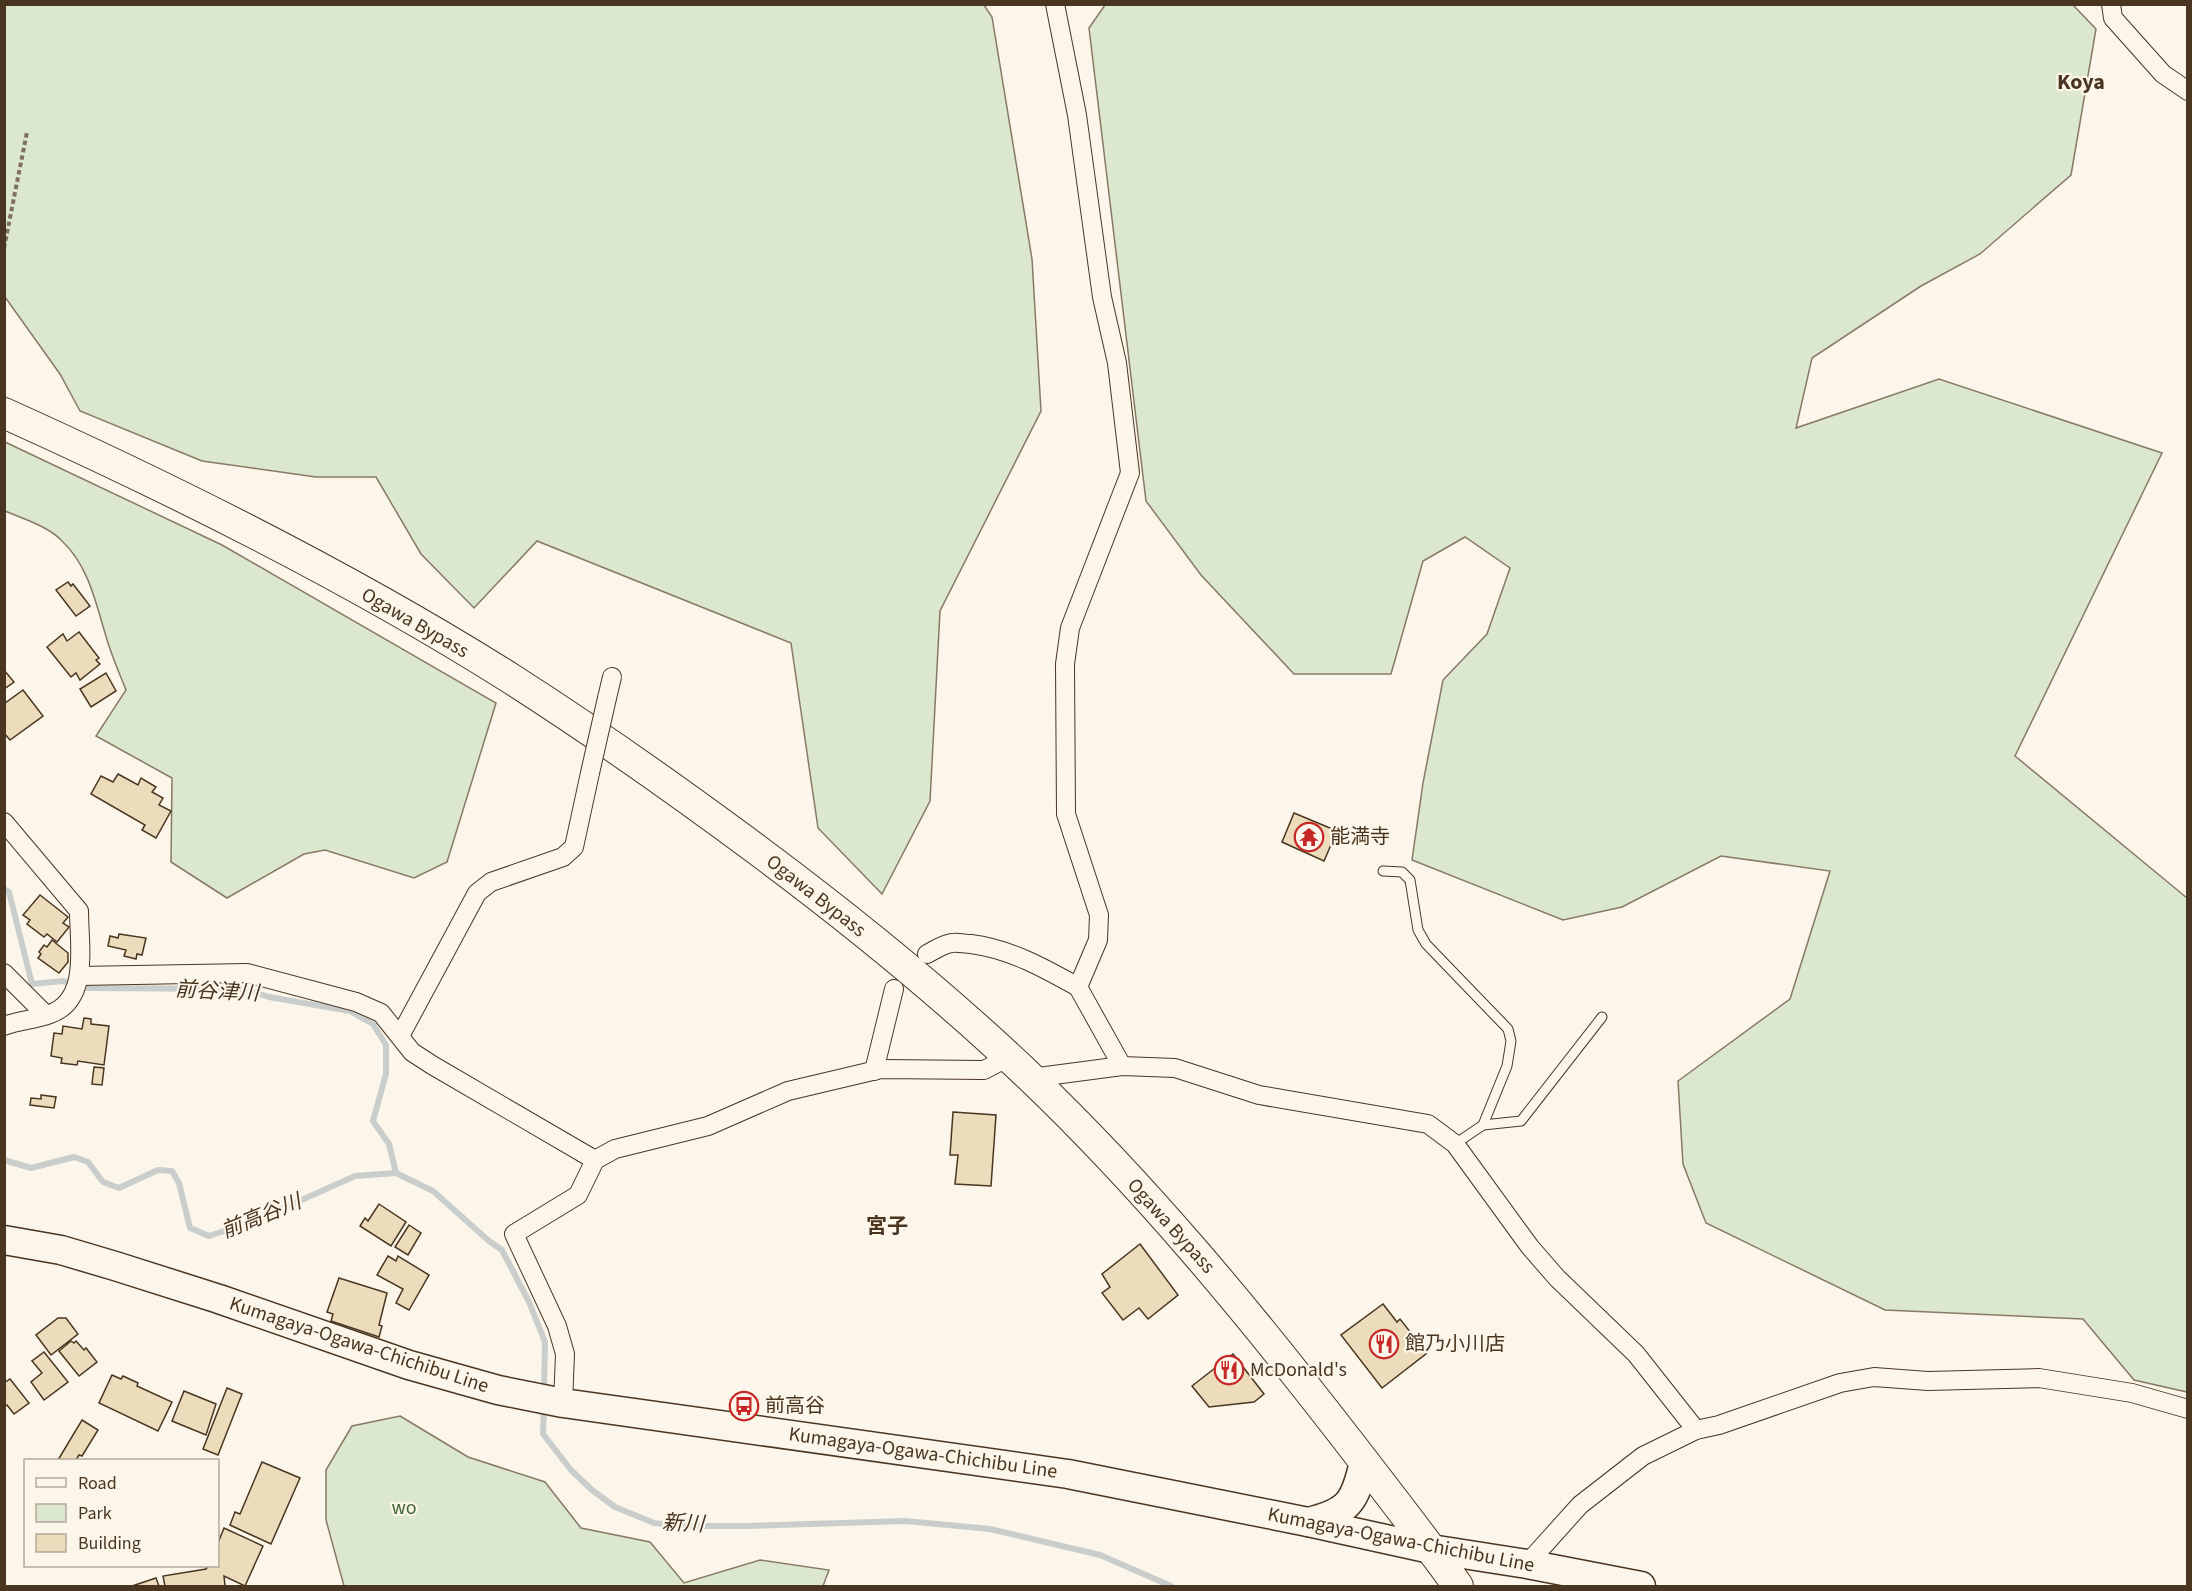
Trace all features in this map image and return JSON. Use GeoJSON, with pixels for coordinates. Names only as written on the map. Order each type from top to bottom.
{"type":"FeatureCollection","features":[{"type":"Feature","properties":{"kind":"highway","name":"Ogawa Bypass"},"geometry":{"type":"LineString","coordinates":[[4,413],[153,483],[275,545],[389,607],[506,676],[694,802],[811,890],[903,964],[1031,1078],[1179,1233],[1271,1340],[1458,1587]]}},
{"type":"Feature","properties":{"kind":"main road","name":"Kumagaya-Ogawa-Chichibu Line"},"geometry":{"type":"LineString","coordinates":[[4,1240],[61,1250],[115,1266],[219,1299],[409,1365],[498,1390],[563,1403],[1068,1474],[1308,1522],[1528,1575]]}},
{"type":"Feature","properties":{"kind":"main road"},"geometry":{"type":"LineString","coordinates":[[1308,1522],[1330,1517],[1346,1506],[1355,1495],[1364,1462]]}},
{"type":"Feature","properties":{"kind":"main road"},"geometry":{"type":"LineString","coordinates":[[1528,1575],[1536,1582],[1569,1572],[1641,1587]]}},
{"type":"Feature","properties":{"kind":"street"},"geometry":{"type":"LineString","coordinates":[[1055,4],[1077,115],[1102,297],[1117,363],[1130,472],[1070,628],[1065,664],[1066,814],[1099,915],[1098,940],[1078,987]]}},
{"type":"Feature","properties":{"kind":"street"},"geometry":{"type":"LineString","coordinates":[[2111,4],[2113,18],[2163,74],[2187,91]]}},
{"type":"Feature","properties":{"kind":"street"},"geometry":{"type":"LineString","coordinates":[[400,1036],[477,893],[491,882],[563,857],[574,847],[612,677]]}},
{"type":"Feature","properties":{"kind":"street"},"geometry":{"type":"LineString","coordinates":[[4,822],[79,911],[79,976],[76,991],[65,1005],[46,1015],[4,1026]]}},
{"type":"Feature","properties":{"kind":"street"},"geometry":{"type":"LineString","coordinates":[[927,954],[953,942],[983,946],[1043,967],[1078,987],[1122,1066]]}},
{"type":"Feature","properties":{"kind":"street"},"geometry":{"type":"LineString","coordinates":[[4,973],[46,1015]]}},
{"type":"Feature","properties":{"kind":"street"},"geometry":{"type":"LineString","coordinates":[[79,976],[247,973],[356,1002],[381,1013],[412,1052],[595,1160]]}},
{"type":"Feature","properties":{"kind":"street"},"geometry":{"type":"LineString","coordinates":[[874,1071],[894,989]]}},
{"type":"Feature","properties":{"kind":"street"},"geometry":{"type":"LineString","coordinates":[[563,1403],[565,1354],[560,1335],[514,1234],[578,1195],[595,1160],[615,1149],[708,1126],[788,1091],[874,1071],[926,1068],[984,1070],[1009,1057]]}},
{"type":"Feature","properties":{"kind":"street"},"geometry":{"type":"LineString","coordinates":[[1031,1078],[1122,1066],[1175,1068],[1258,1095],[1428,1124],[1455,1144],[1530,1247],[1557,1278],[1636,1354],[1696,1430]]}},
{"type":"Feature","properties":{"kind":"street"},"geometry":{"type":"LineString","coordinates":[[1528,1575],[1580,1505],[1643,1456],[1696,1430],[1729,1422],[1840,1383],[1874,1377],[1928,1382],[2039,1378],[2132,1393],[2187,1409]]}},
{"type":"Feature","properties":{"kind":"lane"},"geometry":{"type":"LineString","coordinates":[[1383,871],[1402,872],[1410,880],[1418,930],[1426,944],[1508,1029],[1511,1041],[1507,1066],[1483,1125]]}},
{"type":"Feature","properties":{"kind":"lane"},"geometry":{"type":"LineString","coordinates":[[1455,1144],[1483,1125],[1521,1121],[1602,1017]]}},
{"type":"Feature","properties":{"kind":"path"},"geometry":{"type":"LineString","coordinates":[[4,249],[27,132]]}},
{"type":"Feature","properties":{"kind":"green space"},"geometry":{"type":"Polygon","coordinates":[[[2072,4],[2096,29],[2071,175],[1980,254],[1921,286],[1812,358],[1796,428],[1939,379],[2162,453],[2015,756],[2187,898],[2187,1392],[2134,1380],[2083,1319],[1885,1310],[1706,1223],[1683,1164],[1678,1081],[1790,999],[1830,871],[1721,856],[1622,907],[1563,920],[1412,860],[1423,783],[1443,680],[1487,634],[1510,568],[1465,537],[1423,561],[1391,674],[1294,674],[1201,575],[1146,501],[1089,28],[1105,5],[2072,4]]]}},
{"type":"Feature","properties":{"kind":"green space"},"geometry":{"type":"Polygon","coordinates":[[[4,5],[984,5],[992,17],[1032,259],[1041,411],[940,611],[930,801],[882,894],[818,828],[791,643],[537,541],[474,608],[421,554],[376,477],[316,477],[202,461],[80,411],[60,374],[5,297],[4,5]]]}},
{"type":"Feature","properties":{"kind":"green space"},"geometry":{"type":"Polygon","coordinates":[[[5,442],[222,545],[496,703],[447,862],[414,878],[325,850],[304,854],[227,898],[171,862],[172,778],[96,736],[126,690],[109,646],[92,590],[72,552],[50,531],[5,511],[5,442]]]}},
{"type":"Feature","properties":{"kind":"green space","name":"wo"},"geometry":{"type":"Polygon","coordinates":[[[400,1416],[468,1457],[545,1482],[581,1528],[650,1542],[684,1583],[760,1560],[829,1570],[823,1586],[344,1586],[326,1520],[326,1470],[352,1426],[400,1416]]]}},
{"type":"Feature","properties":{"kind":"building"},"geometry":{"type":"Polygon","coordinates":[[[68,582],[71,586],[73,584],[90,606],[76,616],[56,590],[68,582]]]}},
{"type":"Feature","properties":{"kind":"building"},"geometry":{"type":"Polygon","coordinates":[[[79,632],[99,658],[96,660],[100,664],[80,680],[76,673],[71,677],[47,647],[63,634],[67,641],[79,632]]]}},
{"type":"Feature","properties":{"kind":"building"},"geometry":{"type":"Polygon","coordinates":[[[4,670],[14,682],[4,689],[4,670]]]}},
{"type":"Feature","properties":{"kind":"building"},"geometry":{"type":"Polygon","coordinates":[[[106,673],[116,691],[91,707],[80,689],[106,673]]]}},
{"type":"Feature","properties":{"kind":"building"},"geometry":{"type":"Polygon","coordinates":[[[23,690],[43,716],[10,740],[4,733],[4,704],[23,690]]]}},
{"type":"Feature","properties":{"kind":"building"},"geometry":{"type":"Polygon","coordinates":[[[118,774],[138,785],[141,778],[156,787],[152,792],[163,798],[159,805],[171,811],[156,838],[142,830],[145,825],[91,794],[101,776],[113,782],[118,774]]]}},
{"type":"Feature","properties":{"kind":"building","name":"能満寺"},"geometry":{"type":"Polygon","coordinates":[[[1294,813],[1337,831],[1324,861],[1282,842],[1294,813]]]}},
{"type":"Feature","properties":{"kind":"building"},"geometry":{"type":"Polygon","coordinates":[[[40,895],[68,917],[63,923],[69,927],[57,942],[47,934],[44,937],[27,924],[30,920],[23,915],[40,895]]]}},
{"type":"Feature","properties":{"kind":"building"},"geometry":{"type":"Polygon","coordinates":[[[119,934],[146,938],[142,955],[137,954],[136,959],[124,956],[126,950],[108,946],[110,936],[118,938],[119,934]]]}},
{"type":"Feature","properties":{"kind":"building"},"geometry":{"type":"Polygon","coordinates":[[[52,940],[68,953],[68,962],[59,973],[38,958],[44,945],[47,947],[52,940]]]}},
{"type":"Feature","properties":{"kind":"building"},"geometry":{"type":"Polygon","coordinates":[[[84,1018],[91,1019],[91,1024],[109,1026],[104,1065],[78,1061],[77,1065],[61,1063],[62,1058],[51,1056],[54,1033],[62,1034],[63,1026],[82,1029],[84,1018]]]}},
{"type":"Feature","properties":{"kind":"building"},"geometry":{"type":"Polygon","coordinates":[[[94,1067],[104,1068],[102,1085],[92,1084],[94,1067]]]}},
{"type":"Feature","properties":{"kind":"building"},"geometry":{"type":"Polygon","coordinates":[[[41,1095],[56,1097],[54,1108],[30,1105],[31,1098],[41,1099],[41,1095]]]}},
{"type":"Feature","properties":{"kind":"building"},"geometry":{"type":"Polygon","coordinates":[[[953,1112],[996,1115],[991,1186],[955,1184],[958,1155],[950,1155],[953,1112]]]}},
{"type":"Feature","properties":{"kind":"building"},"geometry":{"type":"Polygon","coordinates":[[[379,1204],[406,1222],[391,1246],[360,1226],[365,1218],[368,1221],[379,1204]]]}},
{"type":"Feature","properties":{"kind":"building"},"geometry":{"type":"Polygon","coordinates":[[[409,1225],[421,1233],[408,1255],[395,1247],[409,1225]]]}},
{"type":"Feature","properties":{"kind":"building"},"geometry":{"type":"Polygon","coordinates":[[[1140,1244],[1178,1295],[1148,1319],[1139,1308],[1123,1320],[1102,1293],[1110,1287],[1102,1274],[1140,1244]]]}},
{"type":"Feature","properties":{"kind":"building"},"geometry":{"type":"Polygon","coordinates":[[[388,1256],[396,1261],[398,1256],[429,1275],[409,1310],[396,1303],[403,1289],[377,1275],[388,1256]]]}},
{"type":"Feature","properties":{"kind":"building"},"geometry":{"type":"Polygon","coordinates":[[[339,1278],[387,1293],[379,1325],[382,1326],[379,1337],[331,1321],[333,1314],[327,1312],[339,1278]]]}},
{"type":"Feature","properties":{"kind":"building","name":"館乃小川店"},"geometry":{"type":"Polygon","coordinates":[[[1383,1304],[1397,1322],[1400,1319],[1427,1353],[1382,1388],[1341,1335],[1383,1304]]]}},
{"type":"Feature","properties":{"kind":"building"},"geometry":{"type":"Polygon","coordinates":[[[58,1318],[66,1318],[78,1334],[51,1355],[36,1335],[58,1318]]]}},
{"type":"Feature","properties":{"kind":"building"},"geometry":{"type":"Polygon","coordinates":[[[71,1341],[74,1343],[76,1341],[84,1350],[86,1348],[97,1362],[79,1376],[59,1351],[71,1341]]]}},
{"type":"Feature","properties":{"kind":"building"},"geometry":{"type":"Polygon","coordinates":[[[44,1352],[68,1382],[44,1400],[31,1382],[42,1373],[32,1361],[44,1352]]]}},
{"type":"Feature","properties":{"kind":"building","name":"McDonald's"},"geometry":{"type":"Polygon","coordinates":[[[1233,1354],[1264,1394],[1254,1402],[1209,1407],[1192,1386],[1233,1354]]]}},
{"type":"Feature","properties":{"kind":"building"},"geometry":{"type":"Polygon","coordinates":[[[112,1375],[121,1379],[123,1376],[138,1383],[137,1386],[172,1402],[158,1431],[99,1403],[112,1375]]]}},
{"type":"Feature","properties":{"kind":"building"},"geometry":{"type":"Polygon","coordinates":[[[10,1379],[29,1403],[14,1414],[7,1405],[4,1407],[4,1383],[10,1379]]]}},
{"type":"Feature","properties":{"kind":"building"},"geometry":{"type":"Polygon","coordinates":[[[227,1388],[242,1394],[218,1455],[203,1449],[227,1388]]]}},
{"type":"Feature","properties":{"kind":"building"},"geometry":{"type":"Polygon","coordinates":[[[184,1391],[216,1404],[206,1435],[172,1421],[184,1391]]]}},
{"type":"Feature","properties":{"kind":"building"},"geometry":{"type":"Polygon","coordinates":[[[82,1420],[98,1430],[82,1456],[79,1455],[77,1459],[59,1459],[82,1420]]]}},
{"type":"Feature","properties":{"kind":"building"},"geometry":{"type":"Polygon","coordinates":[[[262,1462],[300,1478],[271,1544],[230,1525],[235,1512],[240,1514],[262,1462]]]}},
{"type":"Feature","properties":{"kind":"building"},"geometry":{"type":"Polygon","coordinates":[[[224,1528],[263,1546],[245,1586],[224,1576],[225,1586],[165,1586],[163,1576],[207,1567],[219,1567],[219,1540],[224,1528]]]}},
{"type":"Feature","properties":{"kind":"building"},"geometry":{"type":"Polygon","coordinates":[[[156,1578],[159,1586],[132,1586],[156,1578]]]}},
{"type":"Feature","properties":{"kind":"waterway","name":"前谷津川"},"geometry":{"type":"LineString","coordinates":[[4,889],[9,892],[32,984],[63,981],[89,988],[244,989],[269,997],[350,1011],[373,1024],[386,1045],[386,1074],[373,1121],[389,1144],[396,1173]]}},
{"type":"Feature","properties":{"kind":"waterway","name":"前高谷川"},"geometry":{"type":"LineString","coordinates":[[4,1160],[31,1168],[74,1157],[88,1162],[103,1182],[119,1188],[158,1170],[172,1171],[179,1183],[190,1228],[209,1236],[257,1220],[355,1176],[396,1173],[433,1191],[502,1250],[529,1302],[545,1342],[544,1392]]}},
{"type":"Feature","properties":{"kind":"waterway","name":"新川"},"geometry":{"type":"LineString","coordinates":[[544,1408],[543,1434],[571,1470],[615,1507],[654,1523],[684,1526],[749,1526],[905,1521],[990,1529],[1100,1555],[1171,1586]]}},
{"type":"Feature","properties":{"kind":"place","name":"能満寺"},"geometry":{"type":"Point","coordinates":[1309,837]}},
{"type":"Feature","properties":{"kind":"place","name":"館乃小川店"},"geometry":{"type":"Point","coordinates":[1384,1344]}},
{"type":"Feature","properties":{"kind":"place","name":"McDonald's"},"geometry":{"type":"Point","coordinates":[1229,1370]}},
{"type":"Feature","properties":{"kind":"place","name":"前高谷"},"geometry":{"type":"Point","coordinates":[744,1406]}},
{"type":"Feature","properties":{"kind":"district","name":"Koya"},"geometry":{"type":"Point","coordinates":[2081,82]}},
{"type":"Feature","properties":{"kind":"district","name":"宮子"},"geometry":{"type":"Point","coordinates":[887,1226]}}]}
